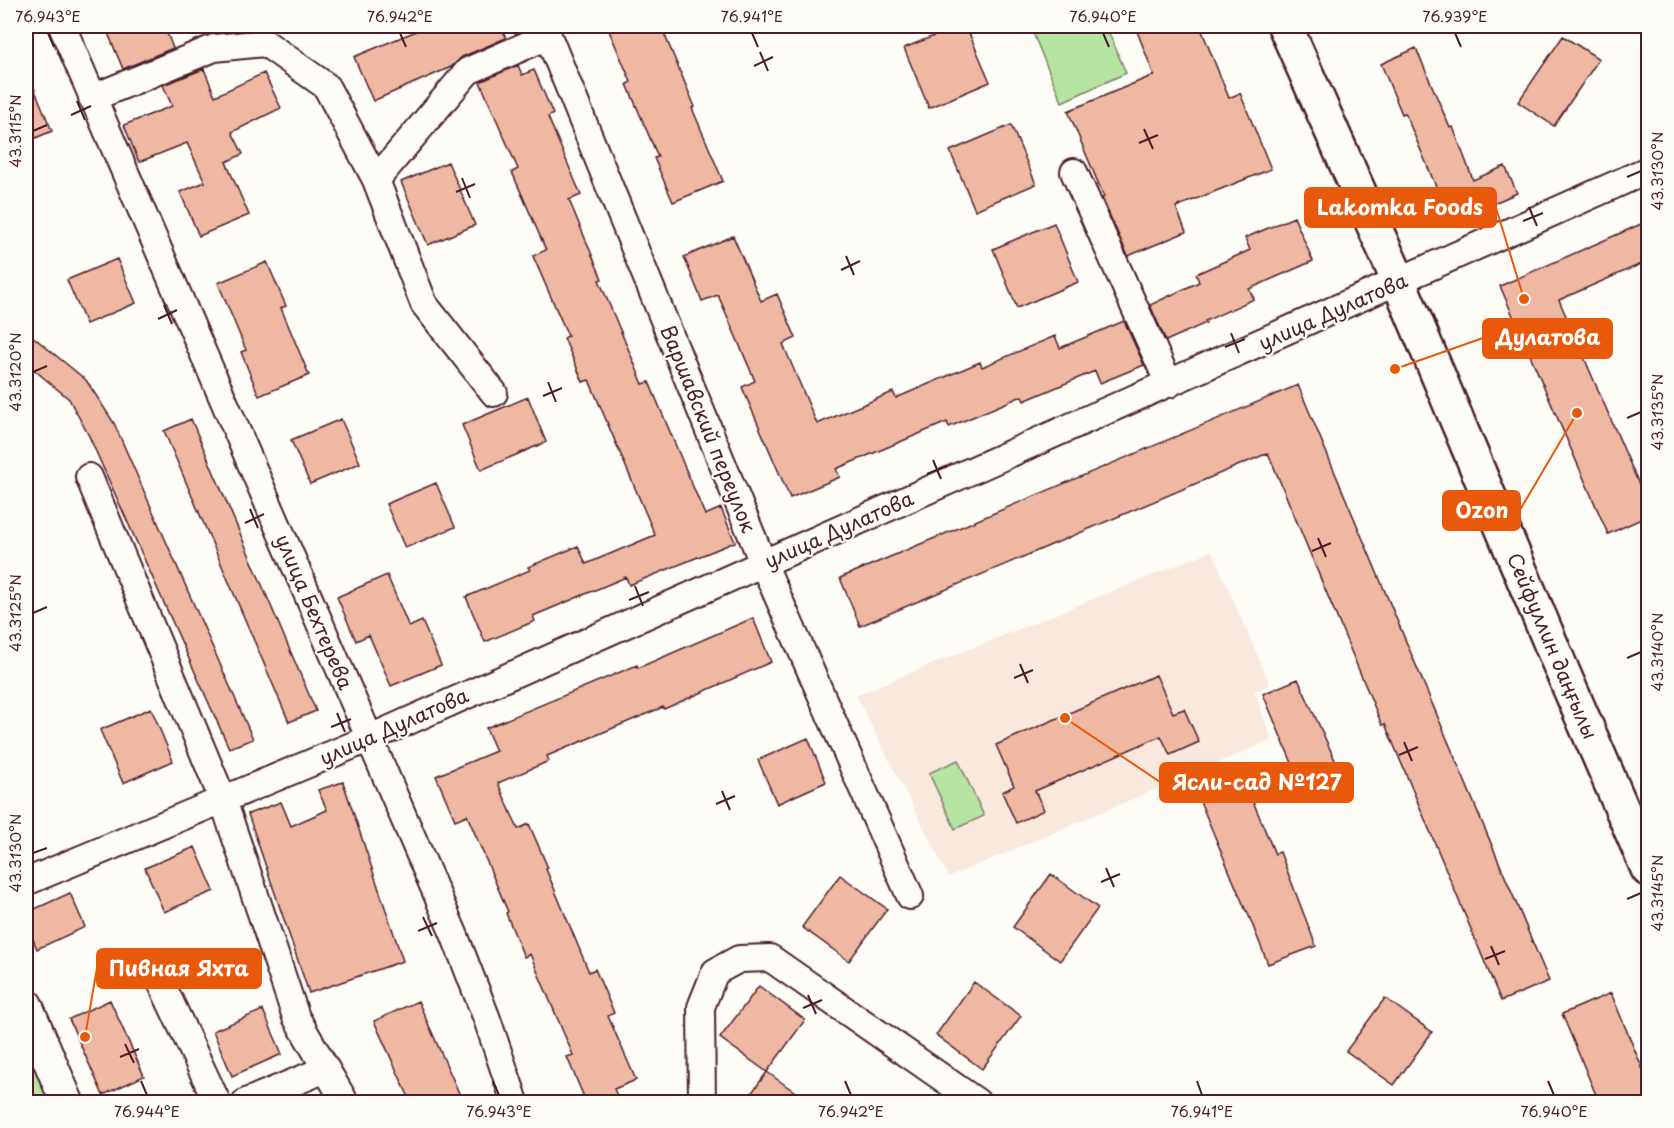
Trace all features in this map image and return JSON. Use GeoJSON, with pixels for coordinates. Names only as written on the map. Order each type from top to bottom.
{"type":"FeatureCollection","features":[{"type":"Feature","properties":{"kind":"main road","name":"Сейфуллин даңғылы"},"geometry":{"type":"LineString","coordinates":[[1286,26],[1399,282],[1648,869]]}},
{"type":"Feature","properties":{"kind":"street","name":"улица Бехтерева"},"geometry":{"type":"LineString","coordinates":[[62,26],[454,934],[487,1019],[515,1102]]}},
{"type":"Feature","properties":{"kind":"street"},"geometry":{"type":"LineString","coordinates":[[376,180],[468,71],[546,31]]}},
{"type":"Feature","properties":{"kind":"street","name":"Варшавский переулок"},"geometry":{"type":"LineString","coordinates":[[546,31],[763,563],[910,896]]}},
{"type":"Feature","properties":{"kind":"street"},"geometry":{"type":"LineString","coordinates":[[92,98],[214,48],[265,43],[326,86],[376,180],[424,304],[494,393]]}},
{"type":"Feature","properties":{"kind":"street","name":"улица Дулатова"},"geometry":{"type":"LineString","coordinates":[[26,882],[368,739],[1648,170]]}},
{"type":"Feature","properties":{"kind":"street"},"geometry":{"type":"LineString","coordinates":[[1074,172],[1169,384]]}},
{"type":"Feature","properties":{"kind":"street"},"geometry":{"type":"LineString","coordinates":[[88,477],[223,800],[296,1017],[345,1102]]}},
{"type":"Feature","properties":{"kind":"street"},"geometry":{"type":"LineString","coordinates":[[702,1102],[701,1007],[715,972],[739,959],[770,958],[945,1094],[977,1102]]}},
{"type":"Feature","properties":{"kind":"street"},"geometry":{"type":"LineString","coordinates":[[157,974],[217,1102]]}},
{"type":"Feature","properties":{"kind":"street"},"geometry":{"type":"LineString","coordinates":[[26,1005],[67,1102]]}},
{"type":"Feature","properties":{"kind":"street"},"geometry":{"type":"LineString","coordinates":[[246,1102],[326,1069]]}},
{"type":"Feature","properties":{"kind":"shaded area"},"geometry":{"type":"Polygon","coordinates":[[[1212,551],[1270,685],[1254,691],[1272,740],[949,877],[856,695],[1212,551]]]}},
{"type":"Feature","properties":{"kind":"green space"},"geometry":{"type":"Polygon","coordinates":[[[1030,26],[1106,26],[1126,73],[1062,102],[1030,26]]]}},
{"type":"Feature","properties":{"kind":"green space"},"geometry":{"type":"Polygon","coordinates":[[[958,760],[984,816],[955,829],[929,773],[958,760]]]}},
{"type":"Feature","properties":{"kind":"green space"},"geometry":{"type":"Polygon","coordinates":[[[26,1032],[57,1102],[26,1102],[26,1032]]]}},
{"type":"Feature","properties":{"kind":"building"},"geometry":{"type":"Polygon","coordinates":[[[105,26],[164,26],[173,48],[123,69],[105,26]]]}},
{"type":"Feature","properties":{"kind":"building"},"geometry":{"type":"Polygon","coordinates":[[[428,26],[501,26],[506,38],[462,57],[451,67],[373,101],[354,57],[428,26]]]}},
{"type":"Feature","properties":{"kind":"building"},"geometry":{"type":"Polygon","coordinates":[[[607,26],[661,26],[723,181],[673,202],[654,158],[658,157],[627,84],[631,82],[607,26]]]}},
{"type":"Feature","properties":{"kind":"building"},"geometry":{"type":"Polygon","coordinates":[[[959,26],[966,26],[990,82],[929,108],[904,48],[959,26]]]}},
{"type":"Feature","properties":{"kind":"building"},"geometry":{"type":"Polygon","coordinates":[[[1135,26],[1200,26],[1229,98],[1240,93],[1271,169],[1176,207],[1186,232],[1128,256],[1102,198],[1104,197],[1068,111],[1154,75],[1135,26]]]}},
{"type":"Feature","properties":{"kind":"building"},"geometry":{"type":"Polygon","coordinates":[[[1563,36],[1599,59],[1554,126],[1518,102],[1563,36]]]}},
{"type":"Feature","properties":{"kind":"building"},"geometry":{"type":"Polygon","coordinates":[[[1416,48],[1450,128],[1453,127],[1473,180],[1505,166],[1517,193],[1451,222],[1405,113],[1402,114],[1381,64],[1416,48]]]}},
{"type":"Feature","properties":{"kind":"building"},"geometry":{"type":"Polygon","coordinates":[[[518,65],[522,75],[534,70],[553,114],[548,117],[581,195],[569,200],[602,279],[599,280],[643,384],[649,382],[705,515],[721,508],[735,542],[629,585],[626,577],[533,616],[535,621],[485,642],[466,597],[530,570],[528,567],[578,546],[586,564],[655,535],[589,380],[583,382],[564,338],[568,336],[533,256],[546,250],[512,172],[518,169],[480,82],[518,65]]]}},
{"type":"Feature","properties":{"kind":"building"},"geometry":{"type":"Polygon","coordinates":[[[26,69],[52,131],[26,142],[26,69]]]}},
{"type":"Feature","properties":{"kind":"building"},"geometry":{"type":"Polygon","coordinates":[[[204,69],[215,96],[264,73],[281,108],[232,132],[243,154],[226,162],[249,215],[199,236],[180,192],[205,182],[187,143],[139,162],[124,125],[172,106],[163,85],[204,69]]]}},
{"type":"Feature","properties":{"kind":"building"},"geometry":{"type":"Polygon","coordinates":[[[1011,125],[1036,184],[975,210],[950,151],[1011,125]]]}},
{"type":"Feature","properties":{"kind":"building"},"geometry":{"type":"Polygon","coordinates":[[[448,162],[475,225],[428,245],[401,182],[448,162]]]}},
{"type":"Feature","properties":{"kind":"building"},"geometry":{"type":"Polygon","coordinates":[[[1294,217],[1313,261],[1249,289],[1254,299],[1166,341],[1150,305],[1199,282],[1196,274],[1250,250],[1245,238],[1294,217]]]}},
{"type":"Feature","properties":{"kind":"building"},"geometry":{"type":"Polygon","coordinates":[[[1648,221],[1648,261],[1559,300],[1648,505],[1648,516],[1608,534],[1500,286],[1648,221]]]}},
{"type":"Feature","properties":{"kind":"building"},"geometry":{"type":"Polygon","coordinates":[[[1054,223],[1078,282],[1017,308],[993,249],[1054,223]]]}},
{"type":"Feature","properties":{"kind":"building"},"geometry":{"type":"Polygon","coordinates":[[[733,236],[761,301],[777,294],[796,338],[783,344],[817,424],[893,392],[896,398],[980,362],[982,367],[1055,336],[1060,348],[1124,321],[1144,365],[1100,383],[1095,371],[1024,401],[1022,396],[949,427],[947,422],[836,469],[840,477],[790,498],[742,387],[755,381],[718,295],[702,301],[684,257],[733,236]]]}},
{"type":"Feature","properties":{"kind":"building"},"geometry":{"type":"Polygon","coordinates":[[[117,259],[136,303],[86,324],[67,280],[117,259]]]}},
{"type":"Feature","properties":{"kind":"building"},"geometry":{"type":"Polygon","coordinates":[[[267,262],[286,306],[281,308],[309,375],[259,396],[241,352],[246,350],[218,283],[267,262]]]}},
{"type":"Feature","properties":{"kind":"building"},"geometry":{"type":"Polygon","coordinates":[[[26,331],[86,380],[114,423],[253,739],[229,748],[89,436],[69,399],[26,363],[26,331]]]}},
{"type":"Feature","properties":{"kind":"building"},"geometry":{"type":"Polygon","coordinates":[[[1298,385],[1549,981],[1501,1001],[1268,453],[860,626],[840,578],[1298,385]]]}},
{"type":"Feature","properties":{"kind":"building"},"geometry":{"type":"Polygon","coordinates":[[[528,397],[546,442],[481,470],[462,425],[528,397]]]}},
{"type":"Feature","properties":{"kind":"building"},"geometry":{"type":"Polygon","coordinates":[[[191,419],[316,711],[289,722],[164,431],[191,419]]]}},
{"type":"Feature","properties":{"kind":"building"},"geometry":{"type":"Polygon","coordinates":[[[341,419],[360,463],[310,484],[291,440],[341,419]]]}},
{"type":"Feature","properties":{"kind":"building"},"geometry":{"type":"Polygon","coordinates":[[[436,483],[455,527],[405,548],[386,504],[436,483]]]}},
{"type":"Feature","properties":{"kind":"building"},"geometry":{"type":"Polygon","coordinates":[[[387,575],[409,627],[422,621],[441,665],[391,686],[369,635],[356,641],[337,597],[387,575]]]}},
{"type":"Feature","properties":{"kind":"building"},"geometry":{"type":"Polygon","coordinates":[[[753,618],[771,662],[664,709],[663,707],[547,756],[549,761],[498,783],[518,829],[529,824],[589,972],[595,969],[614,1013],[608,1016],[636,1080],[614,1089],[620,1102],[586,1102],[567,1057],[573,1055],[530,954],[524,957],[506,913],[508,912],[467,815],[455,820],[436,776],[496,751],[486,728],[637,665],[638,668],[753,618]]]}},
{"type":"Feature","properties":{"kind":"building"},"geometry":{"type":"Polygon","coordinates":[[[1156,675],[1173,713],[1184,709],[1199,742],[1170,755],[1161,736],[1035,791],[1044,810],[1016,823],[1002,792],[1014,786],[996,745],[1156,675]]]}},
{"type":"Feature","properties":{"kind":"building"},"geometry":{"type":"Polygon","coordinates":[[[1298,679],[1340,771],[1302,787],[1263,694],[1298,679]]]}},
{"type":"Feature","properties":{"kind":"building"},"geometry":{"type":"Polygon","coordinates":[[[151,708],[173,761],[123,783],[100,730],[151,708]]]}},
{"type":"Feature","properties":{"kind":"building"},"geometry":{"type":"Polygon","coordinates":[[[808,738],[826,782],[777,804],[758,760],[808,738]]]}},
{"type":"Feature","properties":{"kind":"building"},"geometry":{"type":"Polygon","coordinates":[[[1242,775],[1275,854],[1280,852],[1316,946],[1268,964],[1197,794],[1242,775]]]}},
{"type":"Feature","properties":{"kind":"building"},"geometry":{"type":"Polygon","coordinates":[[[343,782],[403,961],[309,993],[248,814],[281,802],[291,826],[327,810],[318,790],[343,782]]]}},
{"type":"Feature","properties":{"kind":"building"},"geometry":{"type":"Polygon","coordinates":[[[195,847],[214,891],[164,912],[145,868],[195,847]]]}},
{"type":"Feature","properties":{"kind":"building"},"geometry":{"type":"Polygon","coordinates":[[[1051,874],[1098,908],[1060,961],[1013,927],[1051,874]]]}},
{"type":"Feature","properties":{"kind":"building"},"geometry":{"type":"Polygon","coordinates":[[[840,875],[887,909],[849,961],[802,927],[840,875]]]}},
{"type":"Feature","properties":{"kind":"building"},"geometry":{"type":"Polygon","coordinates":[[[70,893],[85,927],[37,949],[26,923],[26,913],[70,893]]]}},
{"type":"Feature","properties":{"kind":"building"},"geometry":{"type":"Polygon","coordinates":[[[974,982],[1021,1016],[982,1069],[936,1035],[974,982]]]}},
{"type":"Feature","properties":{"kind":"building"},"geometry":{"type":"Polygon","coordinates":[[[759,986],[805,1020],[767,1072],[720,1038],[759,986]]]}},
{"type":"Feature","properties":{"kind":"building"},"geometry":{"type":"Polygon","coordinates":[[[1611,993],[1648,1082],[1648,1102],[1599,1102],[1562,1014],[1611,993]]]}},
{"type":"Feature","properties":{"kind":"building"},"geometry":{"type":"Polygon","coordinates":[[[1385,998],[1432,1032],[1394,1085],[1346,1051],[1385,998]]]}},
{"type":"Feature","properties":{"kind":"building"},"geometry":{"type":"Polygon","coordinates":[[[110,1000],[144,1076],[103,1095],[69,1019],[110,1000]]]}},
{"type":"Feature","properties":{"kind":"building"},"geometry":{"type":"Polygon","coordinates":[[[418,1001],[463,1102],[411,1102],[374,1021],[418,1001]]]}},
{"type":"Feature","properties":{"kind":"building"},"geometry":{"type":"Polygon","coordinates":[[[263,1010],[282,1054],[232,1076],[213,1031],[263,1010]]]}},
{"type":"Feature","properties":{"kind":"building"},"geometry":{"type":"Polygon","coordinates":[[[767,1072],[809,1102],[745,1102],[767,1072]]]}},
{"type":"Feature","properties":{"kind":"place","name":"Lakomka Foods"},"geometry":{"type":"Point","coordinates":[1524,299]}},
{"type":"Feature","properties":{"kind":"place","name":"Дулатова"},"geometry":{"type":"Point","coordinates":[1395,369]}},
{"type":"Feature","properties":{"kind":"place","name":"Ozon"},"geometry":{"type":"Point","coordinates":[1577,413]}},
{"type":"Feature","properties":{"kind":"place","name":"Ясли-сад №127"},"geometry":{"type":"Point","coordinates":[1065,718]}},
{"type":"Feature","properties":{"kind":"place","name":"Пивная Яхта"},"geometry":{"type":"Point","coordinates":[85,1037]}}]}
